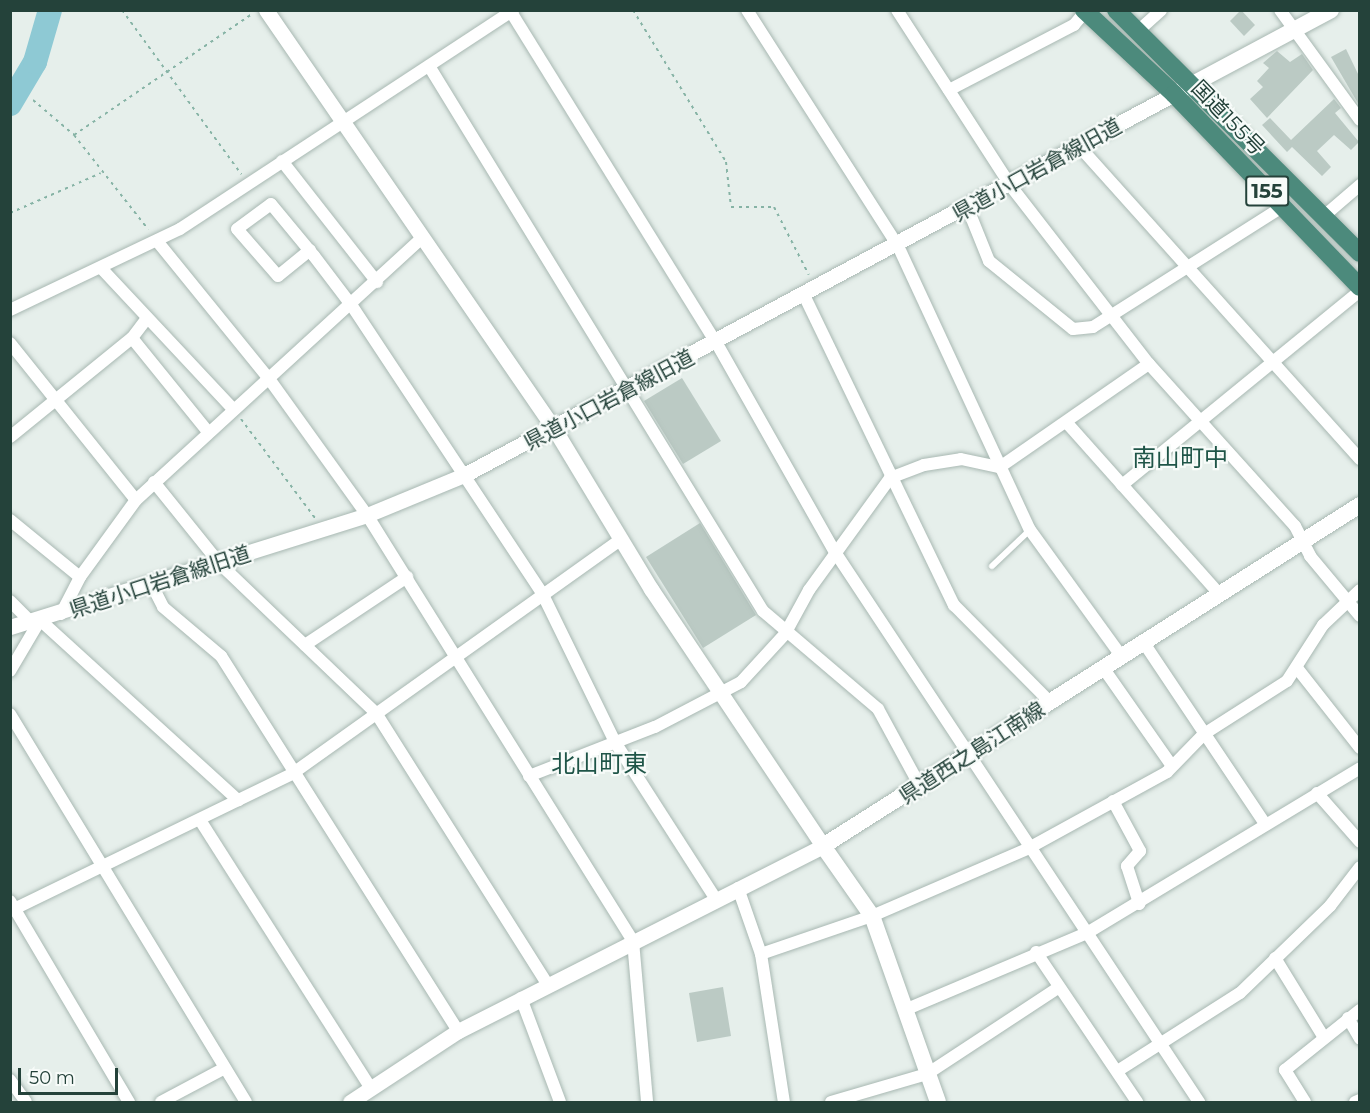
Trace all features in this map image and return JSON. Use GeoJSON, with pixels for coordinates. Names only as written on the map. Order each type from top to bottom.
{"type":"FeatureCollection","features":[{"type":"Feature","properties":{"kind":"highway","name":"国道155号"},"geometry":{"type":"LineString","coordinates":[[1116,10],[1359,253]]}},
{"type":"Feature","properties":{"kind":"highway","name":"国道155号"},"geometry":{"type":"LineString","coordinates":[[1085,11],[1174,94],[1359,289]]}},
{"type":"Feature","properties":{"kind":"main road"},"geometry":{"type":"LineString","coordinates":[[1174,94],[1331,10]]}},
{"type":"Feature","properties":{"kind":"main road","name":"県道西之島江南線"},"geometry":{"type":"LineString","coordinates":[[822,846],[921,788],[1359,505]]}},
{"type":"Feature","properties":{"kind":"main road"},"geometry":{"type":"LineString","coordinates":[[822,846],[872,916],[938,1102]]}},
{"type":"Feature","properties":{"kind":"street"},"geometry":{"type":"LineString","coordinates":[[266,10],[555,429],[620,540],[725,694],[822,846],[715,898],[458,1031],[350,1102]]}},
{"type":"Feature","properties":{"kind":"street"},"geometry":{"type":"LineString","coordinates":[[747,10],[898,246],[1030,530],[1122,657]]}},
{"type":"Feature","properties":{"kind":"street"},"geometry":{"type":"LineString","coordinates":[[897,10],[1010,186],[1110,316],[1303,542],[1359,616]]}},
{"type":"Feature","properties":{"kind":"street"},"geometry":{"type":"LineString","coordinates":[[1138,32],[1161,10]]}},
{"type":"Feature","properties":{"kind":"street"},"geometry":{"type":"LineString","coordinates":[[1280,10],[1359,120]]}},
{"type":"Feature","properties":{"kind":"street"},"geometry":{"type":"LineString","coordinates":[[10,310],[102,269],[157,241],[345,122],[512,11],[716,342],[835,552],[1027,849],[1087,933],[1199,1102]]}},
{"type":"Feature","properties":{"kind":"street"},"geometry":{"type":"LineString","coordinates":[[949,90],[1074,25],[1085,11]]}},
{"type":"Feature","properties":{"kind":"street"},"geometry":{"type":"LineString","coordinates":[[429,66],[631,389],[705,520],[763,611],[785,634],[878,709],[921,788]]}},
{"type":"Feature","properties":{"kind":"street","name":"県道小口岩倉線旧道"},"geometry":{"type":"LineString","coordinates":[[10,627],[153,587],[324,530],[464,475],[631,389],[810,291],[968,209],[1078,145],[1174,94]]}},
{"type":"Feature","properties":{"kind":"street"},"geometry":{"type":"LineString","coordinates":[[1078,145],[1359,459]]}},
{"type":"Feature","properties":{"kind":"street"},"geometry":{"type":"LineString","coordinates":[[282,161],[377,282]]}},
{"type":"Feature","properties":{"kind":"street"},"geometry":{"type":"LineString","coordinates":[[1324,216],[1359,185]]}},
{"type":"Feature","properties":{"kind":"street"},"geometry":{"type":"LineString","coordinates":[[309,250],[278,276],[237,229],[271,204],[309,250],[352,306],[543,595],[615,742],[715,898]]}},
{"type":"Feature","properties":{"kind":"street"},"geometry":{"type":"LineString","coordinates":[[968,209],[989,261],[1073,329],[1093,327],[1282,207]]}},
{"type":"Feature","properties":{"kind":"street"},"geometry":{"type":"LineString","coordinates":[[61,614],[80,577],[136,500],[208,432],[352,306],[423,237]]}},
{"type":"Feature","properties":{"kind":"street"},"geometry":{"type":"LineString","coordinates":[[157,241],[270,380],[367,515],[459,657],[529,776],[633,941],[647,1102]]}},
{"type":"Feature","properties":{"kind":"street"},"geometry":{"type":"LineString","coordinates":[[102,269],[234,410]]}},
{"type":"Feature","properties":{"kind":"street"},"geometry":{"type":"LineString","coordinates":[[1122,485],[1359,289]]}},
{"type":"Feature","properties":{"kind":"street"},"geometry":{"type":"LineString","coordinates":[[810,291],[890,478],[954,605],[1051,703]]}},
{"type":"Feature","properties":{"kind":"street"},"geometry":{"type":"LineString","coordinates":[[10,437],[56,404],[132,338],[147,318]]}},
{"type":"Feature","properties":{"kind":"street"},"geometry":{"type":"LineString","coordinates":[[132,338],[208,432]]}},
{"type":"Feature","properties":{"kind":"street"},"geometry":{"type":"LineString","coordinates":[[10,343],[56,404],[136,500]]}},
{"type":"Feature","properties":{"kind":"street"},"geometry":{"type":"LineString","coordinates":[[529,776],[615,742],[725,694],[785,634],[835,552],[890,478],[961,459],[1000,467],[1067,423],[1149,364]]}},
{"type":"Feature","properties":{"kind":"street"},"geometry":{"type":"LineString","coordinates":[[1067,423],[1220,595]]}},
{"type":"Feature","properties":{"kind":"street"},"geometry":{"type":"LineString","coordinates":[[154,482],[220,564],[376,712],[548,985]]}},
{"type":"Feature","properties":{"kind":"street"},"geometry":{"type":"LineString","coordinates":[[10,520],[80,577]]}},
{"type":"Feature","properties":{"kind":"street"},"geometry":{"type":"LineString","coordinates":[[129,1102],[12,907],[102,868],[292,774],[620,540]]}},
{"type":"Feature","properties":{"kind":"street"},"geometry":{"type":"LineString","coordinates":[[305,645],[407,577]]}},
{"type":"Feature","properties":{"kind":"street"},"geometry":{"type":"LineString","coordinates":[[153,587],[163,607],[221,656],[292,774],[458,1031]]}},
{"type":"Feature","properties":{"kind":"street"},"geometry":{"type":"LineString","coordinates":[[761,954],[872,916],[1027,849],[1172,766],[1204,734],[1274,692],[1297,668],[1323,626],[1359,590]]}},
{"type":"Feature","properties":{"kind":"street"},"geometry":{"type":"LineString","coordinates":[[10,601],[36,621],[238,800]]}},
{"type":"Feature","properties":{"kind":"street"},"geometry":{"type":"LineString","coordinates":[[10,671],[36,621]]}},
{"type":"Feature","properties":{"kind":"street"},"geometry":{"type":"LineString","coordinates":[[1144,643],[1263,822]]}},
{"type":"Feature","properties":{"kind":"street"},"geometry":{"type":"LineString","coordinates":[[1297,668],[1359,748]]}},
{"type":"Feature","properties":{"kind":"street"},"geometry":{"type":"LineString","coordinates":[[1104,669],[1172,766]]}},
{"type":"Feature","properties":{"kind":"street"},"geometry":{"type":"LineString","coordinates":[[10,714],[246,1102]]}},
{"type":"Feature","properties":{"kind":"street"},"geometry":{"type":"LineString","coordinates":[[907,1010],[1036,952],[1087,933],[1139,904],[1263,822],[1317,794],[1359,768]]}},
{"type":"Feature","properties":{"kind":"street"},"geometry":{"type":"LineString","coordinates":[[1317,794],[1359,842]]}},
{"type":"Feature","properties":{"kind":"street"},"geometry":{"type":"LineString","coordinates":[[1113,801],[1140,851],[1127,866],[1139,904]]}},
{"type":"Feature","properties":{"kind":"street"},"geometry":{"type":"LineString","coordinates":[[200,820],[370,1087]]}},
{"type":"Feature","properties":{"kind":"street"},"geometry":{"type":"LineString","coordinates":[[1119,1070],[1240,993],[1330,906],[1359,867]]}},
{"type":"Feature","properties":{"kind":"street"},"geometry":{"type":"LineString","coordinates":[[738,888],[761,954],[784,1102]]}},
{"type":"Feature","properties":{"kind":"street"},"geometry":{"type":"LineString","coordinates":[[1036,952],[1058,988],[1119,1070],[1137,1102]]}},
{"type":"Feature","properties":{"kind":"street"},"geometry":{"type":"LineString","coordinates":[[1275,958],[1323,1036]]}},
{"type":"Feature","properties":{"kind":"street"},"geometry":{"type":"LineString","coordinates":[[831,1102],[927,1074],[1058,988]]}},
{"type":"Feature","properties":{"kind":"street"},"geometry":{"type":"LineString","coordinates":[[520,998],[560,1102]]}},
{"type":"Feature","properties":{"kind":"street"},"geometry":{"type":"LineString","coordinates":[[1305,1102],[1285,1070],[1323,1036],[1359,1010]]}},
{"type":"Feature","properties":{"kind":"street"},"geometry":{"type":"LineString","coordinates":[[1348,1018],[1359,1039]]}},
{"type":"Feature","properties":{"kind":"street"},"geometry":{"type":"LineString","coordinates":[[161,1102],[225,1068]]}},
{"type":"Feature","properties":{"kind":"street"},"geometry":{"type":"LineString","coordinates":[[10,1080],[26,1102]]}},
{"type":"Feature","properties":{"kind":"street"},"geometry":{"type":"LineString","coordinates":[[1355,1102],[1359,1100]]}},
{"type":"Feature","properties":{"kind":"lane"},"geometry":{"type":"LineString","coordinates":[[992,566],[1030,530]]}},
{"type":"Feature","properties":{"kind":"path"},"geometry":{"type":"LineString","coordinates":[[122,10],[170,71],[248,184]]}},
{"type":"Feature","properties":{"kind":"path"},"geometry":{"type":"LineString","coordinates":[[74,135],[256,10]]}},
{"type":"Feature","properties":{"kind":"path"},"geometry":{"type":"LineString","coordinates":[[633,10],[726,162],[731,207],[774,207],[810,291]]}},
{"type":"Feature","properties":{"kind":"path"},"geometry":{"type":"LineString","coordinates":[[33,100],[74,135],[101,173],[157,241]]}},
{"type":"Feature","properties":{"kind":"path"},"geometry":{"type":"LineString","coordinates":[[10,213],[101,173]]}},
{"type":"Feature","properties":{"kind":"path"},"geometry":{"type":"LineString","coordinates":[[234,410],[324,530]]}},
{"type":"Feature","properties":{"kind":"building"},"geometry":{"type":"Polygon","coordinates":[[[1241,10],[1255,25],[1244,36],[1230,21],[1241,10]]]}},
{"type":"Feature","properties":{"kind":"building"},"geometry":{"type":"Polygon","coordinates":[[[1346,49],[1359,76],[1359,105],[1331,57],[1346,49]]]}},
{"type":"Feature","properties":{"kind":"building"},"geometry":{"type":"Polygon","coordinates":[[[1277,51],[1290,62],[1302,54],[1313,70],[1267,118],[1250,99],[1263,87],[1257,81],[1269,68],[1263,63],[1277,51]]]}},
{"type":"Feature","properties":{"kind":"building"},"geometry":{"type":"Polygon","coordinates":[[[1334,99],[1341,108],[1335,113],[1359,142],[1351,150],[1334,135],[1317,151],[1331,167],[1322,176],[1292,147],[1287,152],[1262,125],[1270,118],[1291,140],[1334,99]]]}},
{"type":"Feature","properties":{"kind":"building"},"geometry":{"type":"Polygon","coordinates":[[[682,378],[721,441],[683,464],[644,401],[682,378]]]}},
{"type":"Feature","properties":{"kind":"building"},"geometry":{"type":"Polygon","coordinates":[[[700,523],[756,615],[703,648],[646,557],[700,523]]]}},
{"type":"Feature","properties":{"kind":"building"},"geometry":{"type":"Polygon","coordinates":[[[723,987],[731,1036],[697,1042],[689,993],[723,987]]]}},
{"type":"Feature","properties":{"kind":"waterway"},"geometry":{"type":"LineString","coordinates":[[10,104],[35,62],[50,10]]}},
{"type":"Feature","properties":{"kind":"district","name":"南山町中"},"geometry":{"type":"Point","coordinates":[1180,458]}},
{"type":"Feature","properties":{"kind":"district","name":"北山町東"},"geometry":{"type":"Point","coordinates":[599,764]}}]}
